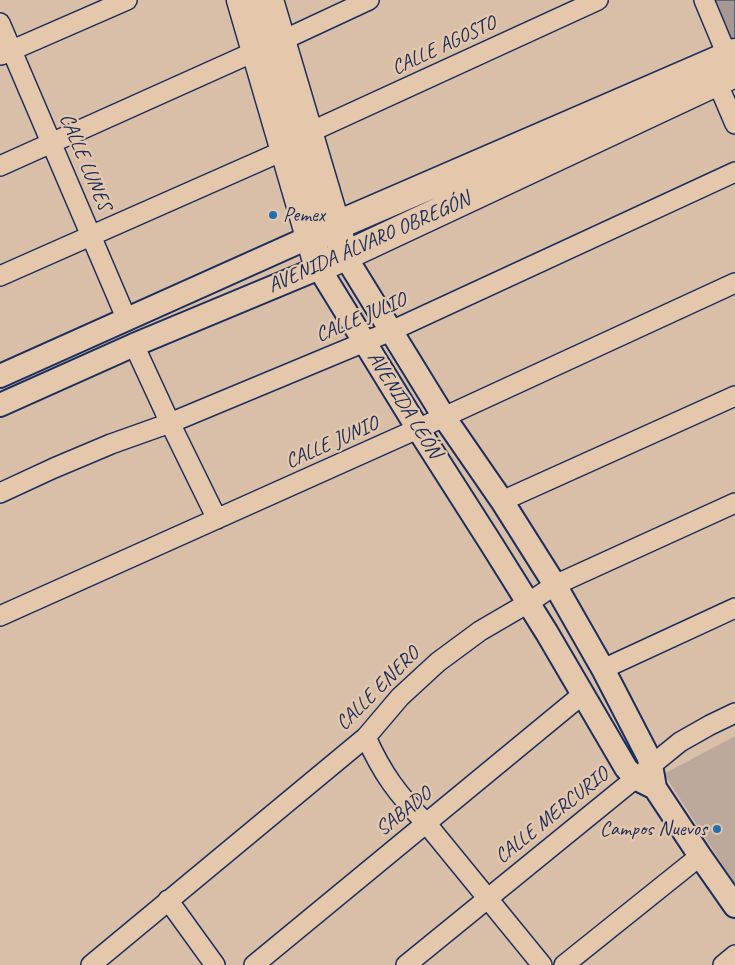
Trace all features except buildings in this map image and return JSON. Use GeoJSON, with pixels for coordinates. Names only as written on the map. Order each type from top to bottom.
{"type":"FeatureCollection","features":[{"type":"Feature","properties":{"kind":"main road","name":"AVENIDA LEÓN"},"geometry":{"type":"LineString","coordinates":[[241,0],[319,268]]}},
{"type":"Feature","properties":{"kind":"main road","name":"AVENIDA LEÓN"},"geometry":{"type":"LineString","coordinates":[[269,0],[344,256]]}},
{"type":"Feature","properties":{"kind":"main road","name":"AVENIDA ÁLVARO OBREGÓN"},"geometry":{"type":"LineString","coordinates":[[310,237],[727,67]]}},
{"type":"Feature","properties":{"kind":"main road","name":"AVENIDA ÁLVARO OBREGÓN"},"geometry":{"type":"LineString","coordinates":[[319,268],[727,67]]}},
{"type":"Feature","properties":{"kind":"street"},"geometry":{"type":"LineString","coordinates":[[6,53],[127,0]]}},
{"type":"Feature","properties":{"kind":"street"},"geometry":{"type":"LineString","coordinates":[[281,41],[369,0]]}},
{"type":"Feature","properties":{"kind":"street","name":"CALLE AGOSTO"},"geometry":{"type":"LineString","coordinates":[[308,132],[598,0]]}},
{"type":"Feature","properties":{"kind":"street"},"geometry":{"type":"LineString","coordinates":[[704,0],[727,67],[735,124]]}},
{"type":"Feature","properties":{"kind":"street","name":"CALLE LUNES"},"geometry":{"type":"LineString","coordinates":[[0,23],[6,53],[52,143],[127,320]]}},
{"type":"Feature","properties":{"kind":"street"},"geometry":{"type":"LineString","coordinates":[[0,166],[256,52]]}},
{"type":"Feature","properties":{"kind":"street"},"geometry":{"type":"LineString","coordinates":[[0,276],[285,150]]}},
{"type":"Feature","properties":{"kind":"street","name":"CALLE JULIO"},"geometry":{"type":"LineString","coordinates":[[0,493],[95,451],[170,423],[391,331],[735,172]]}},
{"type":"Feature","properties":{"kind":"street","name":"AVENIDA ÁLVARO OBREGÓN"},"geometry":{"type":"LineString","coordinates":[[0,376],[310,237]]}},
{"type":"Feature","properties":{"kind":"street","name":"AVENIDA LEÓN"},"geometry":{"type":"LineString","coordinates":[[319,268],[528,603],[626,768],[647,777],[648,756],[555,585],[502,501],[444,417],[344,256]]}},
{"type":"Feature","properties":{"kind":"street","name":"AVENIDA ÁLVARO OBREGÓN"},"geometry":{"type":"LineString","coordinates":[[0,405],[134,345],[319,268]]}},
{"type":"Feature","properties":{"kind":"street","name":"CALLE JUNIO"},"geometry":{"type":"LineString","coordinates":[[0,616],[418,429],[735,283]]}},
{"type":"Feature","properties":{"kind":"street"},"geometry":{"type":"LineString","coordinates":[[134,345],[217,519]]}},
{"type":"Feature","properties":{"kind":"street"},"geometry":{"type":"LineString","coordinates":[[502,501],[735,396]]}},
{"type":"Feature","properties":{"kind":"street","name":"CALLE ENERO"},"geometry":{"type":"LineString","coordinates":[[91,965],[366,737],[400,697],[438,662],[480,631],[555,585],[735,503]]}},
{"type":"Feature","properties":{"kind":"street"},"geometry":{"type":"LineString","coordinates":[[602,669],[735,608]]}},
{"type":"Feature","properties":{"kind":"street","name":"SABADO"},"geometry":{"type":"LineString","coordinates":[[254,965],[583,694]]}},
{"type":"Feature","properties":{"kind":"street","name":"CALLE MERCURIO"},"geometry":{"type":"LineString","coordinates":[[406,965],[487,898],[647,777],[680,742],[735,713]]}},
{"type":"Feature","properties":{"kind":"street"},"geometry":{"type":"LineString","coordinates":[[366,737],[377,761],[407,805],[426,824],[542,965]]}},
{"type":"Feature","properties":{"kind":"street"},"geometry":{"type":"LineString","coordinates":[[647,777],[735,906]]}},
{"type":"Feature","properties":{"kind":"street"},"geometry":{"type":"LineString","coordinates":[[564,965],[700,856]]}},
{"type":"Feature","properties":{"kind":"street"},"geometry":{"type":"LineString","coordinates":[[168,900],[214,965]]}},
{"type":"Feature","properties":{"kind":"street"},"geometry":{"type":"LineString","coordinates":[[723,965],[735,955]]}},
{"type":"Feature","properties":{"kind":"shaded area","name":"Campos Nuevos"},"geometry":{"type":"Polygon","coordinates":[[[735,736],[735,884],[664,774],[735,736]]]}},
{"type":"Feature","properties":{"kind":"place","name":"Pemex"},"geometry":{"type":"Point","coordinates":[273,215]}},
{"type":"Feature","properties":{"kind":"place","name":"Campos Nuevos"},"geometry":{"type":"Point","coordinates":[717,829]}}]}
